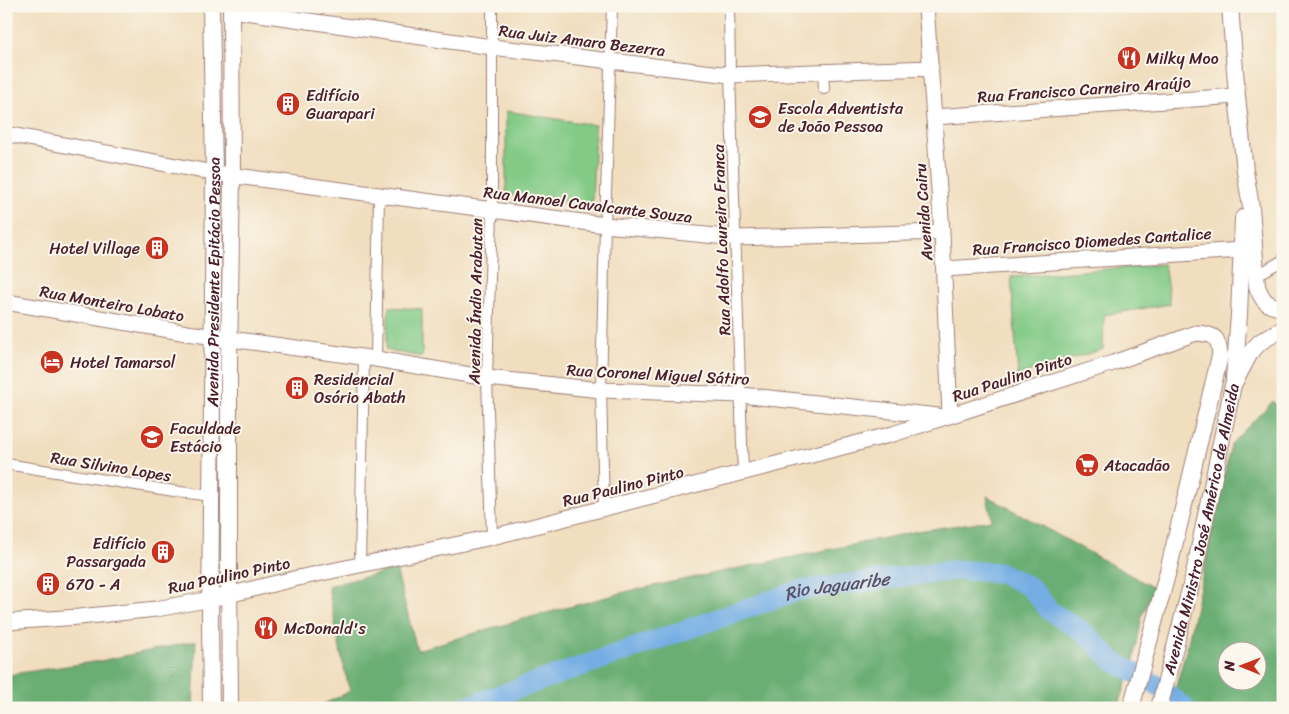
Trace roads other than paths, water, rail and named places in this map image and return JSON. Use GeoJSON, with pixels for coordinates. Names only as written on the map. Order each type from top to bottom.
{"type":"FeatureCollection","features":[{"type":"Feature","properties":{"kind":"main road","name":"Avenida Presidente Epitácio Pessoa"},"geometry":{"type":"LineString","coordinates":[[211,708],[212,496],[221,337],[232,174],[231,8],[210,6],[214,173],[221,337],[230,594],[230,708]]}},
{"type":"Feature","properties":{"kind":"main road","name":"Avenida Cairu"},"geometry":{"type":"LineString","coordinates":[[926,6],[942,232],[950,415]]}},
{"type":"Feature","properties":{"kind":"main road"},"geometry":{"type":"LineString","coordinates":[[1230,6],[1237,96],[1251,207],[1256,276],[1260,295],[1264,301],[1279,308]]}},
{"type":"Feature","properties":{"kind":"main road","name":"Rua Juiz Amaro Bezerra"},"geometry":{"type":"LineString","coordinates":[[231,8],[492,47],[730,74],[931,68]]}},
{"type":"Feature","properties":{"kind":"main road","name":"Rua Francisco Carneiro Araújo"},"geometry":{"type":"LineString","coordinates":[[934,117],[1237,96]]}},
{"type":"Feature","properties":{"kind":"main road","name":"Rua Manoel Cavalcante Souza"},"geometry":{"type":"LineString","coordinates":[[6,134],[214,173],[605,225],[736,238],[942,232]]}},
{"type":"Feature","properties":{"kind":"main road"},"geometry":{"type":"LineString","coordinates":[[1233,385],[1239,315],[1245,171]]}},
{"type":"Feature","properties":{"kind":"main road","name":"Rua Francisco Diomedes Cantalice"},"geometry":{"type":"LineString","coordinates":[[944,269],[1242,250]]}},
{"type":"Feature","properties":{"kind":"main road","name":"Rua Monteiro Lobato"},"geometry":{"type":"LineString","coordinates":[[6,302],[221,337],[370,358]]}},
{"type":"Feature","properties":{"kind":"main road","name":"Avenida Ministro José Américo de Almeida"},"geometry":{"type":"LineString","coordinates":[[1159,708],[1193,578],[1233,385],[1250,354],[1260,342],[1283,330]]}},
{"type":"Feature","properties":{"kind":"main road","name":"Rua Paulino Pinto"},"geometry":{"type":"LineString","coordinates":[[6,622],[149,610],[211,599],[492,537],[893,434],[1113,363],[1196,333],[1209,333],[1216,339],[1220,356]]}},
{"type":"Feature","properties":{"kind":"main road","name":"Avenida Ministro José Américo de Almeida"},"geometry":{"type":"LineString","coordinates":[[1131,708],[1168,571],[1220,356]]}},
{"type":"Feature","properties":{"kind":"main road","name":"Rua Coronel Miguel Sátiro"},"geometry":{"type":"LineString","coordinates":[[370,358],[487,378],[601,390],[741,395],[939,416],[950,415]]}},
{"type":"Feature","properties":{"kind":"main road"},"geometry":{"type":"LineString","coordinates":[[893,434],[898,428],[901,412]]}},
{"type":"Feature","properties":{"kind":"street","name":"Avenida Índio Arabutan"},"geometry":{"type":"LineString","coordinates":[[492,6],[492,211],[487,378],[492,537]]}},
{"type":"Feature","properties":{"kind":"street"},"geometry":{"type":"LineString","coordinates":[[604,508],[601,390],[612,6]]}},
{"type":"Feature","properties":{"kind":"street","name":"Rua Adolfo Loureiro Franca"},"geometry":{"type":"LineString","coordinates":[[730,6],[730,74],[742,473]]}},
{"type":"Feature","properties":{"kind":"street"},"geometry":{"type":"LineString","coordinates":[[823,72],[824,89]]}},
{"type":"Feature","properties":{"kind":"street"},"geometry":{"type":"LineString","coordinates":[[360,566],[379,196]]}},
{"type":"Feature","properties":{"kind":"street"},"geometry":{"type":"LineString","coordinates":[[1256,276],[1283,260]]}},
{"type":"Feature","properties":{"kind":"street","name":"Rua Silvino Lopes"},"geometry":{"type":"LineString","coordinates":[[6,464],[212,496]]}},
{"type":"Feature","properties":{"kind":"waterway","name":"Rio Jaguaribe"},"geometry":{"type":"LineString","coordinates":[[462,708],[800,590],[958,570],[1001,573],[1030,587],[1050,611],[1085,633],[1113,661],[1157,685],[1185,708]]}},
{"type":"Feature","properties":{"kind":"place","name":"Milky Moo"},"geometry":{"type":"Point","coordinates":[1129,58]}},
{"type":"Feature","properties":{"kind":"place","name":"Edifício Guarapari"},"geometry":{"type":"Point","coordinates":[288,104]}},
{"type":"Feature","properties":{"kind":"place","name":"Escola Adventista de João Pessoa"},"geometry":{"type":"Point","coordinates":[760,117]}},
{"type":"Feature","properties":{"kind":"place","name":"Hotel Village"},"geometry":{"type":"Point","coordinates":[157,248]}},
{"type":"Feature","properties":{"kind":"place","name":"Hotel Tamarsol"},"geometry":{"type":"Point","coordinates":[52,362]}},
{"type":"Feature","properties":{"kind":"place","name":"Residencial Osório Abath"},"geometry":{"type":"Point","coordinates":[297,388]}},
{"type":"Feature","properties":{"kind":"place","name":"Faculdade Estácio"},"geometry":{"type":"Point","coordinates":[152,437]}},
{"type":"Feature","properties":{"kind":"place","name":"Atacadão"},"geometry":{"type":"Point","coordinates":[1087,465]}},
{"type":"Feature","properties":{"kind":"place","name":"Edifício Passargada"},"geometry":{"type":"Point","coordinates":[163,552]}},
{"type":"Feature","properties":{"kind":"place","name":"670 - A"},"geometry":{"type":"Point","coordinates":[48,584]}},
{"type":"Feature","properties":{"kind":"place","name":"McDonald's"},"geometry":{"type":"Point","coordinates":[266,628]}}]}
